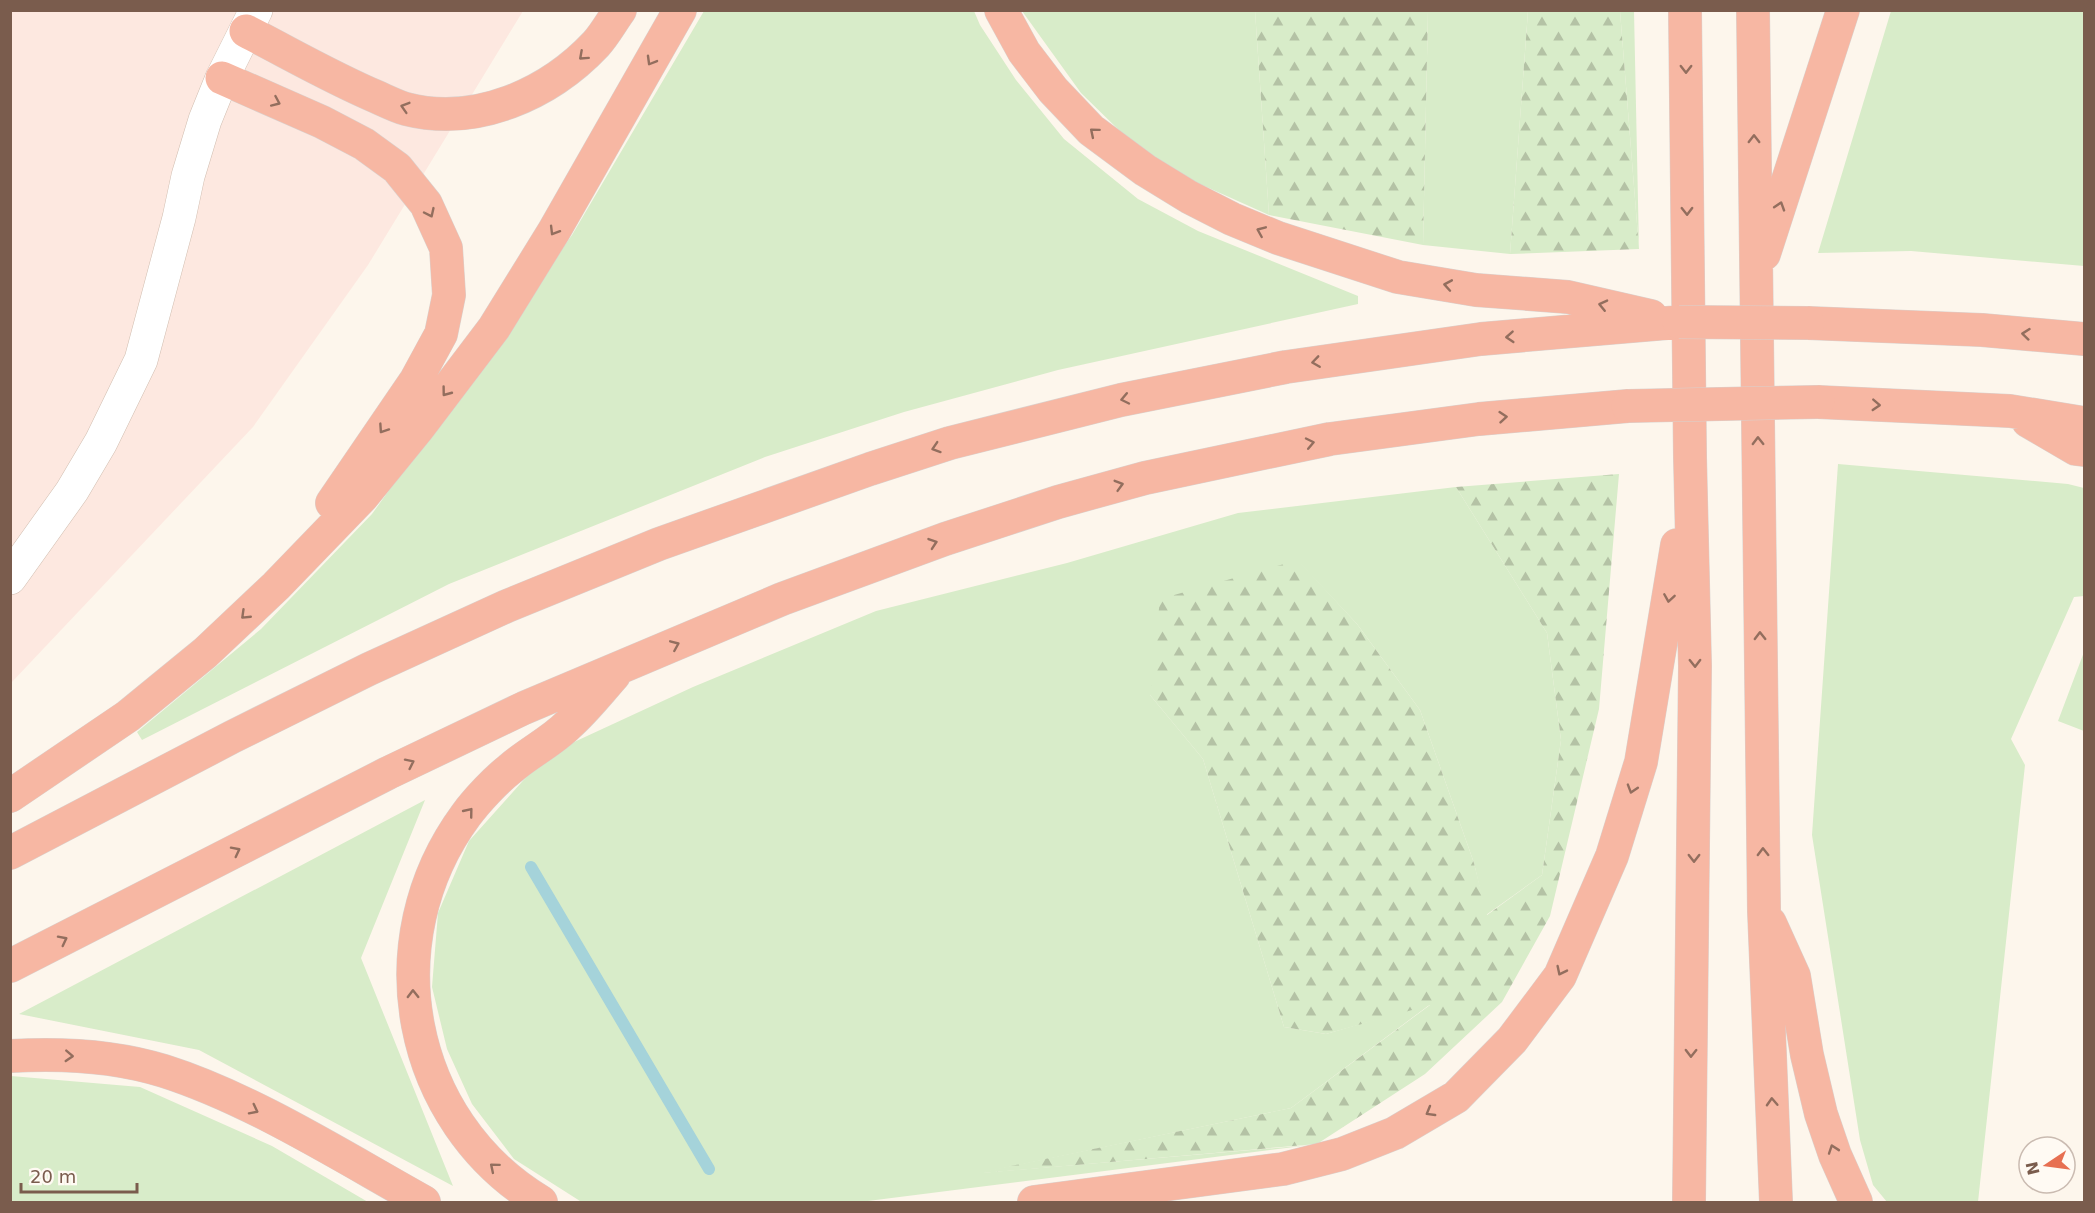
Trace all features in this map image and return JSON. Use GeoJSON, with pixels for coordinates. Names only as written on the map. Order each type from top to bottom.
{"type":"FeatureCollection","features":[{"type":"Feature","properties":{"kind":"highway"},"geometry":{"type":"LineString","coordinates":[[251,21],[354,87],[406,109],[436,114],[465,114],[512,103],[557,79],[597,43],[620,10]]}},
{"type":"Feature","properties":{"kind":"highway"},"geometry":{"type":"LineString","coordinates":[[10,796],[128,716],[205,653],[276,586],[362,497],[419,427],[494,328],[554,231],[680,10]]}},
{"type":"Feature","properties":{"kind":"highway"},"geometry":{"type":"LineString","coordinates":[[1001,10],[1024,52],[1053,90],[1091,130],[1144,170],[1232,219],[1278,238],[1398,277],[1476,290],[1568,297],[1679,322]]}},
{"type":"Feature","properties":{"kind":"highway"},"geometry":{"type":"LineString","coordinates":[[1685,10],[1690,457],[1695,666],[1689,1203]]}},
{"type":"Feature","properties":{"kind":"highway"},"geometry":{"type":"LineString","coordinates":[[1754,10],[1764,910],[1776,1203]]}},
{"type":"Feature","properties":{"kind":"highway"},"geometry":{"type":"LineString","coordinates":[[1756,282],[1843,10]]}},
{"type":"Feature","properties":{"kind":"highway"},"geometry":{"type":"LineString","coordinates":[[222,78],[322,122],[364,144],[397,168],[426,204],[446,248],[449,295],[441,334],[416,380],[276,586]]}},
{"type":"Feature","properties":{"kind":"highway"},"geometry":{"type":"LineString","coordinates":[[10,853],[232,737],[369,669],[507,606],[659,544],[950,443],[1121,400],[1286,367],[1481,339],[1679,322],[1808,323],[1982,330],[2085,339]]}},
{"type":"Feature","properties":{"kind":"highway"},"geometry":{"type":"LineString","coordinates":[[10,966],[388,773],[524,708],[782,599],[878,562],[1058,502],[1145,478],[1330,439],[1479,419],[1628,406],[1818,402],[2010,411],[2085,423]]}},
{"type":"Feature","properties":{"kind":"highway"},"geometry":{"type":"LineString","coordinates":[[2010,411],[2076,448],[2085,450]]}},
{"type":"Feature","properties":{"kind":"highway"},"geometry":{"type":"LineString","coordinates":[[1034,1203],[1283,1169],[1342,1154],[1395,1133],[1456,1098],[1512,1040],[1560,976],[1612,856],[1638,772],[1658,664],[1690,457]]}},
{"type":"Feature","properties":{"kind":"highway"},"geometry":{"type":"LineString","coordinates":[[540,1203],[486,1160],[452,1114],[427,1063],[413,1005],[412,955],[421,905],[439,860],[466,814],[509,770],[568,726],[621,668]]}},
{"type":"Feature","properties":{"kind":"highway"},"geometry":{"type":"LineString","coordinates":[[1764,910],[1794,976],[1807,1055],[1821,1114],[1835,1155],[1856,1203]]}},
{"type":"Feature","properties":{"kind":"highway"},"geometry":{"type":"LineString","coordinates":[[10,1056],[101,1058],[163,1071],[221,1092],[424,1203]]}},
{"type":"Feature","properties":{"kind":"street"},"geometry":{"type":"LineString","coordinates":[[10,578],[72,491],[101,442],[141,360],[188,176],[205,120],[222,78],[251,21]]}},
{"type":"Feature","properties":{"kind":"shaded area"},"geometry":{"type":"Polygon","coordinates":[[[11,11],[523,11],[368,265],[253,427],[11,683],[11,11]]]}},
{"type":"Feature","properties":{"kind":"green space"},"geometry":{"type":"Polygon","coordinates":[[[704,11],[974,11],[980,25],[1016,80],[1064,139],[1138,199],[1198,231],[1358,296],[1358,304],[1058,370],[904,412],[765,457],[449,584],[142,740],[137,732],[261,629],[372,514],[572,235],[704,11]]]}},
{"type":"Feature","properties":{"kind":"green space"},"geometry":{"type":"Polygon","coordinates":[[[1022,11],[1255,11],[1269,215],[1171,171],[1126,137],[1081,93],[1022,11]]]}},
{"type":"Feature","properties":{"kind":"green space"},"geometry":{"type":"Polygon","coordinates":[[[1255,11],[1428,11],[1423,245],[1269,215],[1255,11]]]}},
{"type":"Feature","properties":{"kind":"green space"},"geometry":{"type":"Polygon","coordinates":[[[1428,11],[1528,11],[1510,254],[1423,245],[1428,11]]]}},
{"type":"Feature","properties":{"kind":"green space"},"geometry":{"type":"Polygon","coordinates":[[[1528,11],[1620,11],[1639,249],[1510,254],[1528,11]]]}},
{"type":"Feature","properties":{"kind":"green space"},"geometry":{"type":"Polygon","coordinates":[[[1620,11],[1634,11],[1639,249],[1620,11]]]}},
{"type":"Feature","properties":{"kind":"green space"},"geometry":{"type":"Polygon","coordinates":[[[1891,11],[2084,11],[2084,266],[1911,251],[1818,253],[1891,11]]]}},
{"type":"Feature","properties":{"kind":"green space"},"geometry":{"type":"Polygon","coordinates":[[[1838,464],[2068,484],[2084,488],[2084,596],[2074,597],[2011,739],[2025,765],[1978,1202],[1887,1202],[1873,1185],[1860,1140],[1812,835],[1838,464]]]}},
{"type":"Feature","properties":{"kind":"green space"},"geometry":{"type":"Polygon","coordinates":[[[1619,474],[1599,709],[1550,916],[1502,1002],[1425,1074],[1317,1144],[972,1174],[1291,1108],[1430,1005],[1326,1034],[1284,1027],[1203,759],[1150,695],[1160,599],[1298,560],[1357,624],[1420,710],[1474,863],[1487,915],[1542,875],[1561,740],[1547,633],[1456,487],[1619,474]]]}},
{"type":"Feature","properties":{"kind":"green space"},"geometry":{"type":"Polygon","coordinates":[[[1456,487],[1547,633],[1561,740],[1542,875],[1486,915],[1474,863],[1420,710],[1357,624],[1298,561],[1150,695],[1203,759],[1284,1027],[1326,1034],[1432,1003],[1291,1108],[980,1173],[1310,1145],[860,1202],[585,1202],[514,1159],[472,1104],[447,1049],[432,987],[438,913],[469,841],[546,755],[693,687],[876,611],[1067,563],[1238,513],[1456,487]]]}},
{"type":"Feature","properties":{"kind":"green space"},"geometry":{"type":"Polygon","coordinates":[[[2084,652],[2084,731],[2058,721],[2084,652]]]}},
{"type":"Feature","properties":{"kind":"green space"},"geometry":{"type":"Polygon","coordinates":[[[425,800],[361,958],[453,1186],[199,1050],[19,1014],[425,800]]]}},
{"type":"Feature","properties":{"kind":"green space"},"geometry":{"type":"Polygon","coordinates":[[[11,1076],[140,1087],[272,1146],[368,1202],[11,1202],[11,1076]]]}},
{"type":"Feature","properties":{"kind":"waterway"},"geometry":{"type":"LineString","coordinates":[[531,867],[709,1169]]}}]}
